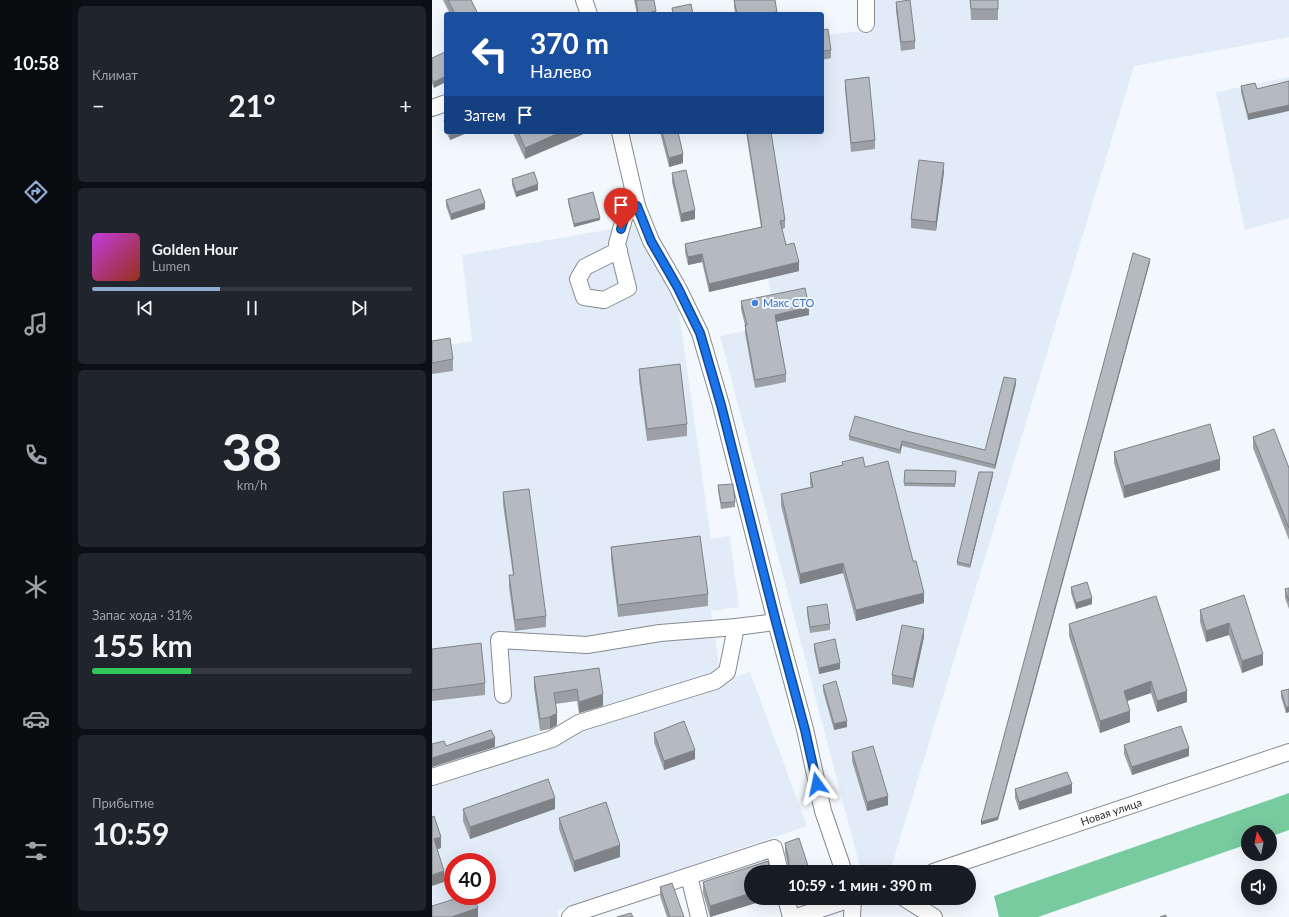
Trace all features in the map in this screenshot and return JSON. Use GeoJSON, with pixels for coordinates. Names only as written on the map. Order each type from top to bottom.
{"type":"FeatureCollection","features":[{"type":"Feature","properties":{"kind":"street"},"geometry":{"type":"LineString","coordinates":[[584,0],[588,12]]}},
{"type":"Feature","properties":{"kind":"street"},"geometry":{"type":"LineString","coordinates":[[866,0],[866,24]]}},
{"type":"Feature","properties":{"kind":"street"},"geometry":{"type":"LineString","coordinates":[[432,108],[444,104]]}},
{"type":"Feature","properties":{"kind":"street"},"geometry":{"type":"LineString","coordinates":[[620,134],[637,206],[651,241],[678,288],[700,333],[721,405],[805,730],[823,811],[842,865]]}},
{"type":"Feature","properties":{"kind":"street"},"geometry":{"type":"LineString","coordinates":[[619,250],[617,244],[625,215],[637,206]]}},
{"type":"Feature","properties":{"kind":"street"},"geometry":{"type":"LineString","coordinates":[[503,696],[499,640],[587,645],[660,633],[736,627],[776,622]]}},
{"type":"Feature","properties":{"kind":"street"},"geometry":{"type":"LineString","coordinates":[[432,777],[552,739],[579,723],[715,681],[727,672],[736,627]]}},
{"type":"Feature","properties":{"kind":"street","name":"Новая улица"},"geometry":{"type":"LineString","coordinates":[[954,865],[1289,752]]}},
{"type":"Feature","properties":{"kind":"street"},"geometry":{"type":"LineString","coordinates":[[570,917],[573,914],[774,848],[778,865]]}},
{"type":"Feature","properties":{"kind":"street"},"geometry":{"type":"LineString","coordinates":[[689,876],[699,917]]}},
{"type":"Feature","properties":{"kind":"street"},"geometry":{"type":"LineString","coordinates":[[788,905],[791,917]]}},
{"type":"Feature","properties":{"kind":"street"},"geometry":{"type":"LineString","coordinates":[[796,917],[832,905]]}},
{"type":"Feature","properties":{"kind":"street"},"geometry":{"type":"LineString","coordinates":[[852,917],[853,905]]}},
{"type":"Feature","properties":{"kind":"street"},"geometry":{"type":"LineString","coordinates":[[915,905],[934,917]]}},
{"type":"Feature","properties":{"kind":"shaded area"},"geometry":{"type":"Polygon","coordinates":[[[875,0],[1289,0],[1289,37],[1134,66],[892,865],[859,865],[720,336],[775,324],[746,134],[824,134],[824,35],[875,30],[875,0]]]}},
{"type":"Feature","properties":{"kind":"shaded area"},"geometry":{"type":"Polygon","coordinates":[[[1289,77],[1289,218],[1245,230],[1216,92],[1289,77]]]}},
{"type":"Feature","properties":{"kind":"shaded area"},"geometry":{"type":"Polygon","coordinates":[[[635,225],[677,297],[711,539],[730,536],[739,607],[711,611],[720,673],[604,712],[599,679],[534,688],[540,731],[523,746],[432,775],[432,348],[472,341],[462,255],[635,225]]]}},
{"type":"Feature","properties":{"kind":"shaded area"},"geometry":{"type":"Polygon","coordinates":[[[750,672],[807,826],[557,911],[559,917],[432,917],[432,782],[750,672]]]}},
{"type":"Feature","properties":{"kind":"green space"},"geometry":{"type":"Polygon","coordinates":[[[1289,793],[1289,830],[1277,834],[1277,825],[1241,825],[1241,846],[1038,917],[999,917],[994,896],[1289,793]]]}},
{"type":"Feature","properties":{"kind":"building"},"geometry":{"type":"Polygon","coordinates":[[[448,0],[471,0],[477,12],[454,12],[448,0]]]}},
{"type":"Feature","properties":{"kind":"building"},"geometry":{"type":"Polygon","coordinates":[[[636,0],[654,0],[656,11],[638,12],[636,0]]]}},
{"type":"Feature","properties":{"kind":"building"},"geometry":{"type":"Polygon","coordinates":[[[734,0],[775,0],[777,12],[737,12],[734,0]]]}},
{"type":"Feature","properties":{"kind":"building"},"geometry":{"type":"Polygon","coordinates":[[[910,0],[915,41],[901,42],[896,2],[910,0]]]}},
{"type":"Feature","properties":{"kind":"building"},"geometry":{"type":"Polygon","coordinates":[[[970,0],[998,0],[998,9],[971,9],[970,0]]]}},
{"type":"Feature","properties":{"kind":"building"},"geometry":{"type":"Polygon","coordinates":[[[691,4],[693,12],[673,12],[672,8],[691,4]]]}},
{"type":"Feature","properties":{"kind":"building"},"geometry":{"type":"Polygon","coordinates":[[[828,29],[831,50],[824,51],[824,30],[828,29]]]}},
{"type":"Feature","properties":{"kind":"building"},"geometry":{"type":"Polygon","coordinates":[[[444,52],[444,77],[434,82],[432,79],[432,58],[444,52]]]}},
{"type":"Feature","properties":{"kind":"building"},"geometry":{"type":"Polygon","coordinates":[[[869,77],[875,140],[851,143],[845,80],[869,77]]]}},
{"type":"Feature","properties":{"kind":"building"},"geometry":{"type":"Polygon","coordinates":[[[1289,81],[1289,105],[1248,114],[1241,86],[1255,83],[1257,89],[1289,81]]]}},
{"type":"Feature","properties":{"kind":"building"},"geometry":{"type":"Polygon","coordinates":[[[519,134],[556,134],[525,148],[519,134]]]}},
{"type":"Feature","properties":{"kind":"building"},"geometry":{"type":"Polygon","coordinates":[[[663,134],[678,134],[683,154],[669,158],[663,134]]]}},
{"type":"Feature","properties":{"kind":"building"},"geometry":{"type":"Polygon","coordinates":[[[747,134],[771,134],[785,220],[780,221],[786,245],[794,243],[799,262],[709,284],[702,254],[688,257],[685,244],[762,227],[747,134]]]}},
{"type":"Feature","properties":{"kind":"building"},"geometry":{"type":"Polygon","coordinates":[[[919,160],[944,163],[936,222],[911,219],[919,160]]]}},
{"type":"Feature","properties":{"kind":"building"},"geometry":{"type":"Polygon","coordinates":[[[686,170],[695,210],[681,214],[672,173],[686,170]]]}},
{"type":"Feature","properties":{"kind":"building"},"geometry":{"type":"Polygon","coordinates":[[[534,172],[538,184],[516,192],[512,179],[534,172]]]}},
{"type":"Feature","properties":{"kind":"building"},"geometry":{"type":"Polygon","coordinates":[[[480,189],[485,203],[451,214],[446,200],[480,189]]]}},
{"type":"Feature","properties":{"kind":"building"},"geometry":{"type":"Polygon","coordinates":[[[593,192],[600,218],[574,224],[568,199],[593,192]]]}},
{"type":"Feature","properties":{"kind":"building"},"geometry":{"type":"Polygon","coordinates":[[[1133,253],[1150,259],[998,817],[981,822],[1133,253]]]}},
{"type":"Feature","properties":{"kind":"building"},"geometry":{"type":"Polygon","coordinates":[[[805,288],[809,307],[775,315],[786,374],[755,380],[745,325],[747,325],[741,301],[805,288]]]}},
{"type":"Feature","properties":{"kind":"building"},"geometry":{"type":"Polygon","coordinates":[[[450,338],[453,359],[432,363],[432,341],[450,338]]]}},
{"type":"Feature","properties":{"kind":"building"},"geometry":{"type":"Polygon","coordinates":[[[680,364],[687,424],[647,429],[639,369],[680,364]]]}},
{"type":"Feature","properties":{"kind":"building"},"geometry":{"type":"Polygon","coordinates":[[[1004,377],[1016,379],[995,465],[902,441],[900,450],[849,436],[855,416],[907,431],[985,450],[1004,377]]]}},
{"type":"Feature","properties":{"kind":"building"},"geometry":{"type":"Polygon","coordinates":[[[1210,424],[1220,459],[1124,486],[1114,452],[1210,424]]]}},
{"type":"Feature","properties":{"kind":"building"},"geometry":{"type":"Polygon","coordinates":[[[1274,429],[1289,468],[1289,528],[1253,437],[1274,429]]]}},
{"type":"Feature","properties":{"kind":"building"},"geometry":{"type":"Polygon","coordinates":[[[863,457],[865,467],[888,461],[913,561],[916,561],[924,593],[856,610],[843,563],[800,574],[781,494],[813,487],[810,473],[843,465],[842,462],[863,457]]]}},
{"type":"Feature","properties":{"kind":"building"},"geometry":{"type":"Polygon","coordinates":[[[905,470],[956,471],[955,484],[904,483],[905,470]]]}},
{"type":"Feature","properties":{"kind":"building"},"geometry":{"type":"Polygon","coordinates":[[[979,472],[993,472],[970,565],[957,562],[979,472]]]}},
{"type":"Feature","properties":{"kind":"building"},"geometry":{"type":"Polygon","coordinates":[[[733,484],[735,502],[721,503],[718,485],[733,484]]]}},
{"type":"Feature","properties":{"kind":"building"},"geometry":{"type":"Polygon","coordinates":[[[529,489],[546,616],[515,620],[509,575],[514,575],[503,492],[529,489]]]}},
{"type":"Feature","properties":{"kind":"building"},"geometry":{"type":"Polygon","coordinates":[[[700,536],[708,594],[618,605],[611,547],[700,536]]]}},
{"type":"Feature","properties":{"kind":"building"},"geometry":{"type":"Polygon","coordinates":[[[1087,582],[1092,598],[1076,603],[1071,587],[1087,582]]]}},
{"type":"Feature","properties":{"kind":"building"},"geometry":{"type":"Polygon","coordinates":[[[1289,588],[1289,601],[1285,589],[1289,588]]]}},
{"type":"Feature","properties":{"kind":"building"},"geometry":{"type":"Polygon","coordinates":[[[1244,595],[1263,654],[1242,661],[1229,623],[1206,631],[1200,610],[1244,595]]]}},
{"type":"Feature","properties":{"kind":"building"},"geometry":{"type":"Polygon","coordinates":[[[1156,596],[1187,691],[1157,701],[1151,681],[1124,691],[1130,711],[1100,721],[1069,624],[1156,596]]]}},
{"type":"Feature","properties":{"kind":"building"},"geometry":{"type":"Polygon","coordinates":[[[827,604],[830,624],[810,627],[807,607],[827,604]]]}},
{"type":"Feature","properties":{"kind":"building"},"geometry":{"type":"Polygon","coordinates":[[[902,625],[924,629],[913,679],[892,675],[902,625]]]}},
{"type":"Feature","properties":{"kind":"building"},"geometry":{"type":"Polygon","coordinates":[[[835,639],[840,663],[819,668],[814,644],[835,639]]]}},
{"type":"Feature","properties":{"kind":"building"},"geometry":{"type":"Polygon","coordinates":[[[481,643],[485,683],[432,690],[432,649],[481,643]]]}},
{"type":"Feature","properties":{"kind":"building"},"geometry":{"type":"Polygon","coordinates":[[[599,668],[603,694],[579,702],[577,689],[554,693],[557,713],[550,717],[540,719],[534,677],[599,668]]]}},
{"type":"Feature","properties":{"kind":"building"},"geometry":{"type":"Polygon","coordinates":[[[836,681],[847,721],[834,724],[823,685],[836,681]]]}},
{"type":"Feature","properties":{"kind":"building"},"geometry":{"type":"Polygon","coordinates":[[[1289,689],[1289,707],[1286,707],[1281,691],[1289,689]]]}},
{"type":"Feature","properties":{"kind":"building"},"geometry":{"type":"Polygon","coordinates":[[[684,721],[695,750],[664,761],[654,733],[684,721]]]}},
{"type":"Feature","properties":{"kind":"building"},"geometry":{"type":"Polygon","coordinates":[[[1181,726],[1189,748],[1132,767],[1124,745],[1181,726]]]}},
{"type":"Feature","properties":{"kind":"building"},"geometry":{"type":"Polygon","coordinates":[[[491,730],[495,738],[432,758],[432,744],[444,741],[446,746],[491,730]]]}},
{"type":"Feature","properties":{"kind":"building"},"geometry":{"type":"Polygon","coordinates":[[[873,746],[888,796],[867,802],[852,752],[873,746]]]}},
{"type":"Feature","properties":{"kind":"building"},"geometry":{"type":"Polygon","coordinates":[[[1067,772],[1072,784],[1019,802],[1015,789],[1067,772]]]}},
{"type":"Feature","properties":{"kind":"building"},"geometry":{"type":"Polygon","coordinates":[[[548,779],[555,798],[470,827],[463,809],[548,779]]]}},
{"type":"Feature","properties":{"kind":"building"},"geometry":{"type":"Polygon","coordinates":[[[606,802],[620,845],[574,861],[559,818],[606,802]]]}},
{"type":"Feature","properties":{"kind":"building"},"geometry":{"type":"Polygon","coordinates":[[[434,816],[441,837],[434,839],[444,871],[432,875],[432,817],[434,816]]]}},
{"type":"Feature","properties":{"kind":"building"},"geometry":{"type":"Polygon","coordinates":[[[799,838],[808,865],[788,865],[789,861],[785,843],[799,838]]]}},
{"type":"Feature","properties":{"kind":"building"},"geometry":{"type":"Polygon","coordinates":[[[768,861],[769,865],[756,865],[768,861]]]}},
{"type":"Feature","properties":{"kind":"building"},"geometry":{"type":"Polygon","coordinates":[[[744,869],[744,895],[710,906],[703,882],[744,869]]]}},
{"type":"Feature","properties":{"kind":"building"},"geometry":{"type":"Polygon","coordinates":[[[672,883],[684,917],[670,917],[660,887],[672,883]]]}},
{"type":"Feature","properties":{"kind":"building"},"geometry":{"type":"Polygon","coordinates":[[[444,902],[444,905],[477,905],[478,908],[451,917],[432,917],[432,906],[444,902]]]}},
{"type":"Feature","properties":{"kind":"building"},"geometry":{"type":"Polygon","coordinates":[[[631,913],[633,917],[617,917],[631,913]]]}},
{"type":"Feature","properties":{"kind":"place","name":"Макс СТО"},"geometry":{"type":"Point","coordinates":[755,303]}},
{"type":"Feature","properties":{"kind":"route"},"geometry":{"type":"LineString","coordinates":[[621,229],[625,215],[637,206],[651,241],[678,288],[700,333],[721,405],[805,730],[817,784]]}}]}
